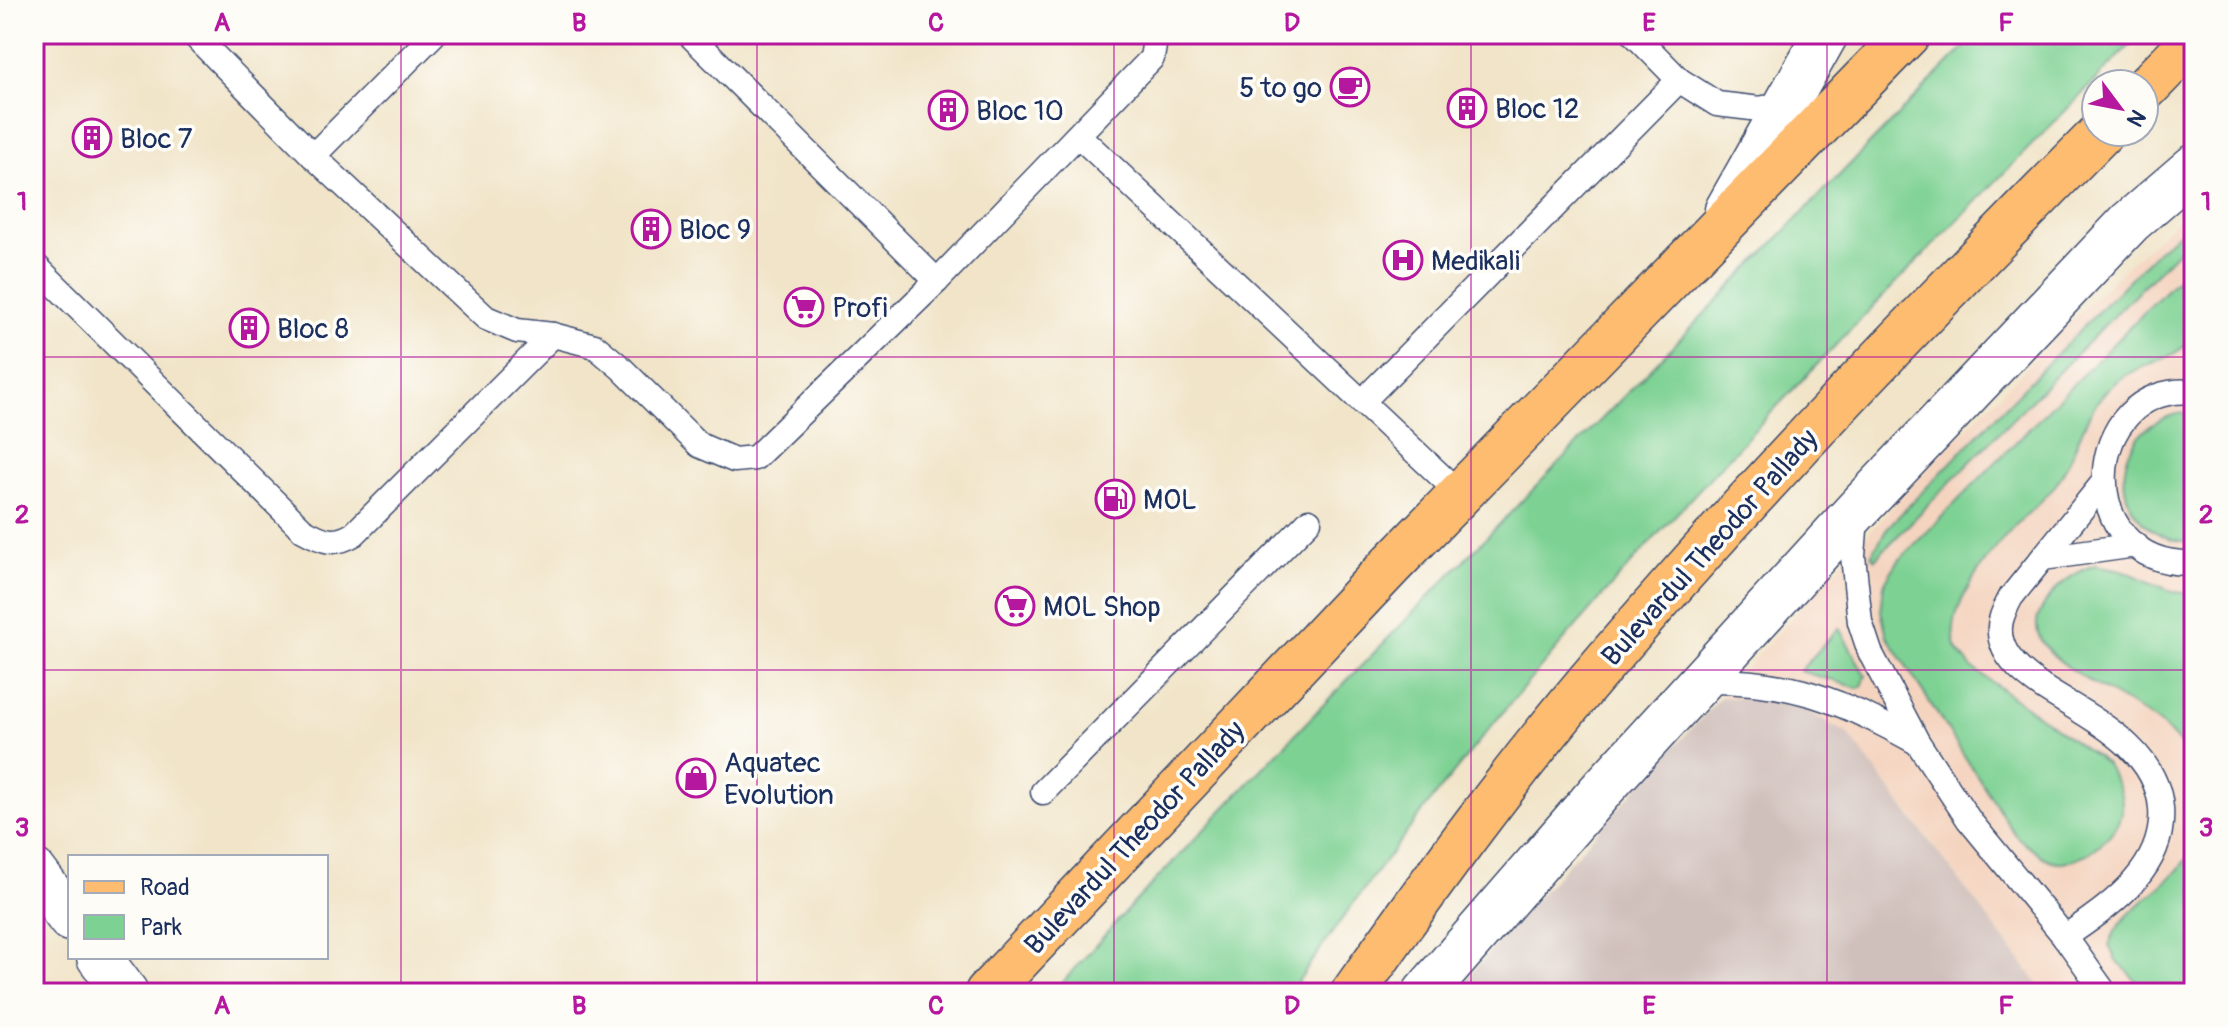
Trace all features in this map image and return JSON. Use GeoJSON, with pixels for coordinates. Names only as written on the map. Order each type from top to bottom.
{"type":"FeatureCollection","features":[{"type":"Feature","properties":{"kind":"main road","name":"Bulevardul Theodor Pallady"},"geometry":{"type":"LineString","coordinates":[[987,993],[1391,565],[1908,34]]}},
{"type":"Feature","properties":{"kind":"main road"},"geometry":{"type":"LineString","coordinates":[[2160,74],[2194,39]]}},
{"type":"Feature","properties":{"kind":"main road","name":"Bulevardul Theodor Pallady"},"geometry":{"type":"LineString","coordinates":[[1353,993],[1477,821],[1605,663],[1834,409],[2087,148]]}},
{"type":"Feature","properties":{"kind":"street","name":"Bulevardul Theodor Pallady"},"geometry":{"type":"LineString","coordinates":[[1714,233],[1826,34]]}},
{"type":"Feature","properties":{"kind":"street"},"geometry":{"type":"LineString","coordinates":[[1425,993],[1700,681],[1856,511],[2130,222],[2194,167]]}},
{"type":"Feature","properties":{"kind":"street"},"geometry":{"type":"LineString","coordinates":[[34,871],[68,916]]}},
{"type":"Feature","properties":{"kind":"street"},"geometry":{"type":"LineString","coordinates":[[100,959],[126,993]]}},
{"type":"Feature","properties":{"kind":"lane"},"geometry":{"type":"LineString","coordinates":[[193,34],[313,156],[486,318],[517,331],[553,335],[595,346],[699,445],[734,460],[755,458],[937,281],[1152,58],[1155,40],[1152,34]]}},
{"type":"Feature","properties":{"kind":"lane"},"geometry":{"type":"LineString","coordinates":[[313,156],[434,34]]}},
{"type":"Feature","properties":{"kind":"lane"},"geometry":{"type":"LineString","coordinates":[[689,34],[937,281]]}},
{"type":"Feature","properties":{"kind":"lane"},"geometry":{"type":"LineString","coordinates":[[1634,34],[1679,80],[1717,104],[1760,109],[1787,103]]}},
{"type":"Feature","properties":{"kind":"lane"},"geometry":{"type":"LineString","coordinates":[[1363,401],[1679,80]]}},
{"type":"Feature","properties":{"kind":"lane"},"geometry":{"type":"LineString","coordinates":[[1079,136],[1460,494]]}},
{"type":"Feature","properties":{"kind":"lane"},"geometry":{"type":"LineString","coordinates":[[34,264],[303,530],[324,542],[340,542],[354,534],[553,335]]}},
{"type":"Feature","properties":{"kind":"lane"},"geometry":{"type":"LineString","coordinates":[[2190,388],[2157,397],[2134,411],[2116,431],[2105,456],[2103,483],[2108,507],[2119,528],[2136,545],[2157,558],[2194,563]]}},
{"type":"Feature","properties":{"kind":"lane"},"geometry":{"type":"LineString","coordinates":[[2065,937],[2098,913],[2141,874],[2157,845],[2161,815],[2156,786],[2131,748],[2026,675],[2006,653],[1999,628],[2002,613],[2011,597],[2103,483]]}},
{"type":"Feature","properties":{"kind":"lane"},"geometry":{"type":"LineString","coordinates":[[1856,511],[1853,556],[1860,622],[1870,652],[1918,743],[1969,820],[2065,937],[2105,993]]}},
{"type":"Feature","properties":{"kind":"lane"},"geometry":{"type":"LineString","coordinates":[[1043,792],[1309,521]]}},
{"type":"Feature","properties":{"kind":"lane"},"geometry":{"type":"LineString","coordinates":[[2043,558],[2136,545]]}},
{"type":"Feature","properties":{"kind":"lane"},"geometry":{"type":"LineString","coordinates":[[1700,681],[1744,680],[1824,696],[1859,710],[1918,743]]}},
{"type":"Feature","properties":{"kind":"shaded area"},"geometry":{"type":"Polygon","coordinates":[[[2194,204],[2194,993],[2045,993],[1897,797],[1720,697],[1927,469],[2120,272],[2194,204]]]}},
{"type":"Feature","properties":{"kind":"shaded area"},"geometry":{"type":"Polygon","coordinates":[[[1720,697],[1796,705],[1848,734],[2045,993],[1454,993],[1720,697]]]}},
{"type":"Feature","properties":{"kind":"green space"},"geometry":{"type":"Polygon","coordinates":[[[1977,34],[2141,34],[2108,68],[2080,68],[2080,96],[1804,378],[1586,614],[1383,863],[1290,993],[1053,993],[1129,908],[1977,34]]]}},
{"type":"Feature","properties":{"kind":"green space"},"geometry":{"type":"Polygon","coordinates":[[[2194,219],[2194,234],[1875,559],[1871,555],[1888,527],[2157,251],[2194,219]]]}},
{"type":"Feature","properties":{"kind":"green space"},"geometry":{"type":"Polygon","coordinates":[[[2194,262],[2194,339],[2172,354],[2127,375],[2097,401],[2062,476],[1991,554],[1970,584],[1956,617],[1956,647],[1971,667],[2106,764],[2119,788],[2121,815],[2109,835],[2080,857],[2069,861],[2052,861],[2016,836],[1887,636],[1881,611],[1884,584],[1898,561],[2194,262]]]}},
{"type":"Feature","properties":{"kind":"green space"},"geometry":{"type":"Polygon","coordinates":[[[2194,412],[2194,542],[2163,536],[2142,521],[2129,501],[2124,477],[2129,454],[2142,434],[2163,419],[2194,412]]]}},
{"type":"Feature","properties":{"kind":"green space"},"geometry":{"type":"Polygon","coordinates":[[[2094,565],[2122,570],[2173,592],[2194,594],[2194,766],[2181,745],[2164,727],[2060,661],[2039,636],[2038,618],[2053,593],[2071,577],[2094,565]]]}},
{"type":"Feature","properties":{"kind":"green space"},"geometry":{"type":"Polygon","coordinates":[[[1839,628],[1866,676],[1858,688],[1800,671],[1839,628]]]}},
{"type":"Feature","properties":{"kind":"green space"},"geometry":{"type":"Polygon","coordinates":[[[2194,835],[2194,993],[2148,993],[2116,960],[2109,945],[2124,919],[2181,867],[2189,854],[2194,835]]]}},
{"type":"Feature","properties":{"kind":"place","name":"5 to go"},"geometry":{"type":"Point","coordinates":[1350,87]}},
{"type":"Feature","properties":{"kind":"place","name":"Bloc 12"},"geometry":{"type":"Point","coordinates":[1467,108]}},
{"type":"Feature","properties":{"kind":"place","name":"Bloc 10"},"geometry":{"type":"Point","coordinates":[948,110]}},
{"type":"Feature","properties":{"kind":"place","name":"Bloc 7"},"geometry":{"type":"Point","coordinates":[92,138]}},
{"type":"Feature","properties":{"kind":"place","name":"Bloc 9"},"geometry":{"type":"Point","coordinates":[651,229]}},
{"type":"Feature","properties":{"kind":"place","name":"Medikali"},"geometry":{"type":"Point","coordinates":[1403,260]}},
{"type":"Feature","properties":{"kind":"place","name":"Profi"},"geometry":{"type":"Point","coordinates":[804,307]}},
{"type":"Feature","properties":{"kind":"place","name":"Bloc 8"},"geometry":{"type":"Point","coordinates":[249,328]}},
{"type":"Feature","properties":{"kind":"place","name":"MOL"},"geometry":{"type":"Point","coordinates":[1115,499]}},
{"type":"Feature","properties":{"kind":"place","name":"MOL Shop"},"geometry":{"type":"Point","coordinates":[1015,606]}},
{"type":"Feature","properties":{"kind":"place","name":"Aquatec Evolution"},"geometry":{"type":"Point","coordinates":[696,778]}}]}
